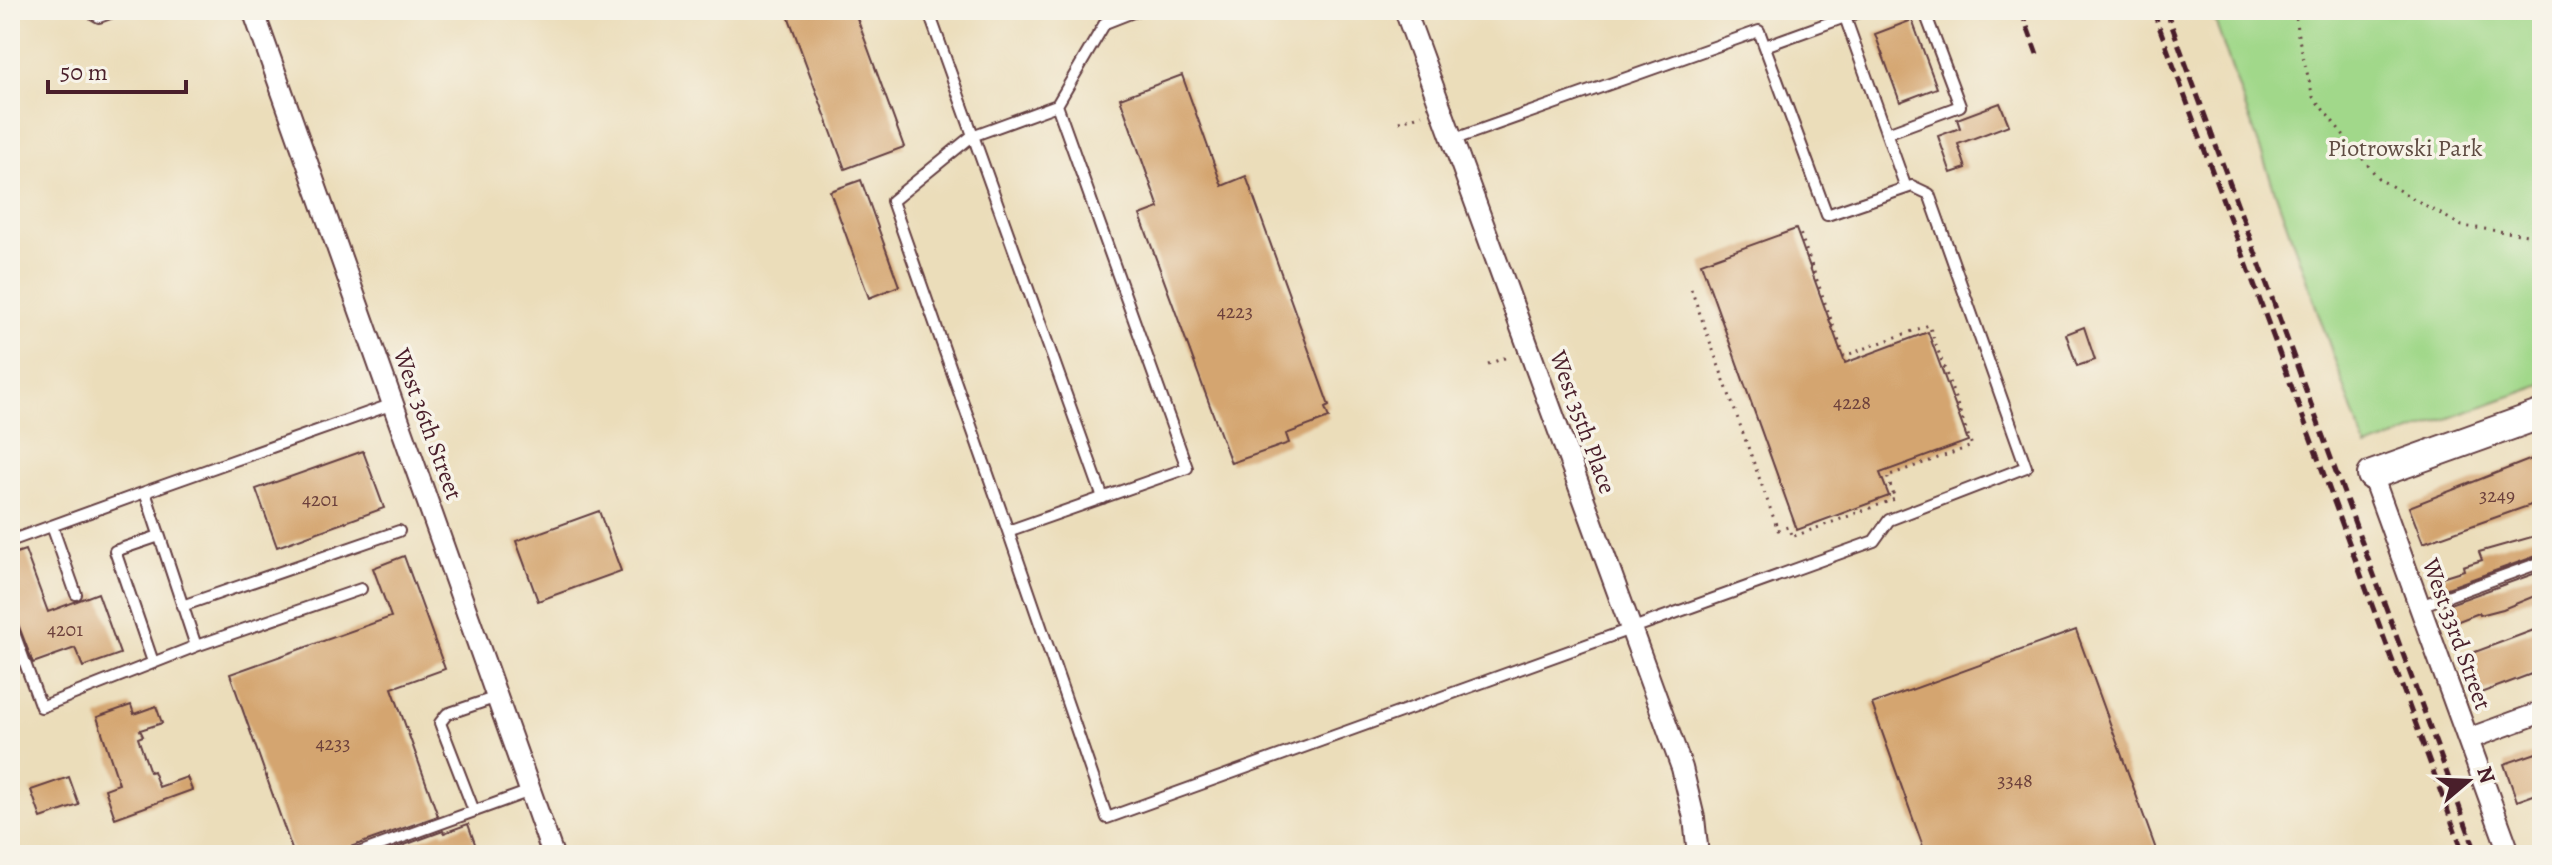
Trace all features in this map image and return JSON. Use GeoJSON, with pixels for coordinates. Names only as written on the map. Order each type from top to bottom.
{"type":"FeatureCollection","features":[{"type":"Feature","properties":{"kind":"street","name":"West 36th Street"},"geometry":{"type":"LineString","coordinates":[[253,10],[553,855]]}},
{"type":"Feature","properties":{"kind":"street","name":"West 35th Place"},"geometry":{"type":"LineString","coordinates":[[1405,10],[1682,768],[1694,818],[1698,855]]}},
{"type":"Feature","properties":{"kind":"street"},"geometry":{"type":"LineString","coordinates":[[2372,475],[2542,414]]}},
{"type":"Feature","properties":{"kind":"street","name":"West 33rd Street"},"geometry":{"type":"LineString","coordinates":[[2372,475],[2510,855]]}},
{"type":"Feature","properties":{"kind":"street"},"geometry":{"type":"LineString","coordinates":[[2468,739],[2542,712]]}},
{"type":"Feature","properties":{"kind":"lane"},"geometry":{"type":"LineString","coordinates":[[87,10],[99,17],[118,10]]}},
{"type":"Feature","properties":{"kind":"lane"},"geometry":{"type":"LineString","coordinates":[[928,10],[1103,498]]}},
{"type":"Feature","properties":{"kind":"lane"},"geometry":{"type":"LineString","coordinates":[[1138,10],[1105,23],[1057,105],[972,136],[892,201],[1107,818],[1484,681],[1632,631],[1874,541],[1889,520],[2026,467],[1929,194],[1912,186],[1827,215],[1759,31],[1452,140]]}},
{"type":"Feature","properties":{"kind":"lane"},"geometry":{"type":"LineString","coordinates":[[1765,46],[1865,10]]}},
{"type":"Feature","properties":{"kind":"lane"},"geometry":{"type":"LineString","coordinates":[[1887,133],[1960,106],[1924,10]]}},
{"type":"Feature","properties":{"kind":"lane"},"geometry":{"type":"LineString","coordinates":[[1845,17],[1906,188]]}},
{"type":"Feature","properties":{"kind":"lane"},"geometry":{"type":"LineString","coordinates":[[1008,531],[1187,468],[1057,105]]}},
{"type":"Feature","properties":{"kind":"lane"},"geometry":{"type":"LineString","coordinates":[[10,541],[393,404]]}},
{"type":"Feature","properties":{"kind":"lane"},"geometry":{"type":"LineString","coordinates":[[145,492],[196,646]]}},
{"type":"Feature","properties":{"kind":"lane"},"geometry":{"type":"LineString","coordinates":[[52,526],[76,594]]}},
{"type":"Feature","properties":{"kind":"lane"},"geometry":{"type":"LineString","coordinates":[[182,606],[399,531]]}},
{"type":"Feature","properties":{"kind":"lane"},"geometry":{"type":"LineString","coordinates":[[153,662],[115,551],[159,536]]}},
{"type":"Feature","properties":{"kind":"lane"},"geometry":{"type":"LineString","coordinates":[[2420,606],[2542,562]]}},
{"type":"Feature","properties":{"kind":"lane"},"geometry":{"type":"LineString","coordinates":[[10,622],[41,707],[196,646],[361,589]]}},
{"type":"Feature","properties":{"kind":"lane"},"geometry":{"type":"LineString","coordinates":[[474,811],[440,723],[447,714],[497,697]]}},
{"type":"Feature","properties":{"kind":"lane"},"geometry":{"type":"LineString","coordinates":[[353,855],[530,791]]}},
{"type":"Feature","properties":{"kind":"path"},"geometry":{"type":"LineString","coordinates":[[1015,10],[1018,18],[1040,10]]}},
{"type":"Feature","properties":{"kind":"path"},"geometry":{"type":"LineString","coordinates":[[2295,10],[2313,97],[2379,179],[2462,226],[2542,237]]}},
{"type":"Feature","properties":{"kind":"path"},"geometry":{"type":"LineString","coordinates":[[1399,122],[1425,113]]}},
{"type":"Feature","properties":{"kind":"path"},"geometry":{"type":"LineString","coordinates":[[1691,289],[1778,530],[1788,527],[1792,537],[1895,499],[1887,476],[1972,446],[1958,404],[1929,325],[1844,356],[1799,230]]}},
{"type":"Feature","properties":{"kind":"path"},"geometry":{"type":"LineString","coordinates":[[1488,364],[1507,357]]}},
{"type":"Feature","properties":{"kind":"green space","name":"Piotrowski Park"},"geometry":{"type":"Polygon","coordinates":[[[2211,10],[2542,10],[2542,385],[2366,448],[2211,10]]]}},
{"type":"Feature","properties":{"kind":"building"},"geometry":{"type":"Polygon","coordinates":[[[786,10],[854,10],[904,147],[845,169],[786,10]]]}},
{"type":"Feature","properties":{"kind":"building"},"geometry":{"type":"Polygon","coordinates":[[[1912,20],[1937,88],[1900,102],[1875,34],[1912,20]]]}},
{"type":"Feature","properties":{"kind":"building"},"geometry":{"type":"Polygon","coordinates":[[[1182,75],[1222,186],[1246,176],[1329,406],[1325,408],[1329,418],[1286,434],[1289,443],[1231,463],[1140,215],[1159,208],[1120,98],[1182,75]]]}},
{"type":"Feature","properties":{"kind":"building"},"geometry":{"type":"Polygon","coordinates":[[[2000,103],[2009,125],[1958,144],[1966,168],[1951,173],[1938,136],[1960,128],[1957,119],[2000,103]]]}},
{"type":"Feature","properties":{"kind":"building"},"geometry":{"type":"Polygon","coordinates":[[[861,180],[899,286],[869,298],[830,191],[861,180]]]}},
{"type":"Feature","properties":{"kind":"building"},"geometry":{"type":"Polygon","coordinates":[[[1796,229],[1845,363],[1928,332],[1968,441],[1880,473],[1889,496],[1797,530],[1701,263],[1796,229]]]}},
{"type":"Feature","properties":{"kind":"building"},"geometry":{"type":"Polygon","coordinates":[[[2084,327],[2095,360],[2077,366],[2066,334],[2084,327]]]}},
{"type":"Feature","properties":{"kind":"building"},"geometry":{"type":"Polygon","coordinates":[[[363,451],[384,508],[277,547],[256,489],[363,451]]]}},
{"type":"Feature","properties":{"kind":"building"},"geometry":{"type":"Polygon","coordinates":[[[2542,455],[2542,501],[2423,543],[2409,507],[2542,455]]]}},
{"type":"Feature","properties":{"kind":"building"},"geometry":{"type":"Polygon","coordinates":[[[599,511],[621,571],[538,601],[516,541],[599,511]]]}},
{"type":"Feature","properties":{"kind":"building"},"geometry":{"type":"Polygon","coordinates":[[[2542,534],[2542,554],[2439,591],[2435,579],[2464,570],[2463,566],[2482,560],[2479,552],[2542,534]]]}},
{"type":"Feature","properties":{"kind":"building"},"geometry":{"type":"Polygon","coordinates":[[[25,550],[48,612],[98,593],[120,654],[83,667],[75,648],[33,663],[10,603],[10,555],[25,550]]]}},
{"type":"Feature","properties":{"kind":"building"},"geometry":{"type":"Polygon","coordinates":[[[404,556],[445,669],[392,688],[438,816],[350,847],[345,855],[294,855],[230,674],[391,617],[373,568],[404,556]]]}},
{"type":"Feature","properties":{"kind":"building"},"geometry":{"type":"Polygon","coordinates":[[[2536,573],[2542,593],[2503,609],[2479,613],[2451,624],[2444,606],[2536,573]]]}},
{"type":"Feature","properties":{"kind":"building"},"geometry":{"type":"Polygon","coordinates":[[[2542,627],[2542,670],[2478,694],[2464,656],[2542,627]]]}},
{"type":"Feature","properties":{"kind":"building"},"geometry":{"type":"Polygon","coordinates":[[[2076,630],[2158,855],[1926,855],[1872,704],[2076,630]]]}},
{"type":"Feature","properties":{"kind":"building"},"geometry":{"type":"Polygon","coordinates":[[[131,705],[134,714],[156,706],[162,723],[140,730],[143,736],[138,738],[159,787],[187,777],[192,790],[115,818],[105,789],[119,784],[97,717],[131,705]]]}},
{"type":"Feature","properties":{"kind":"building"},"geometry":{"type":"Polygon","coordinates":[[[2542,751],[2542,792],[2517,801],[2504,764],[2542,751]]]}},
{"type":"Feature","properties":{"kind":"building"},"geometry":{"type":"Polygon","coordinates":[[[69,777],[79,805],[41,818],[31,790],[69,777]]]}},
{"type":"Feature","properties":{"kind":"building"},"geometry":{"type":"Polygon","coordinates":[[[468,824],[479,855],[377,855],[443,831],[468,824]]]}},
{"type":"Feature","properties":{"kind":"railway"},"geometry":{"type":"LineString","coordinates":[[2021,10],[2037,54]]}},
{"type":"Feature","properties":{"kind":"railway"},"geometry":{"type":"LineString","coordinates":[[2153,10],[2464,855]]}},
{"type":"Feature","properties":{"kind":"railway"},"geometry":{"type":"LineString","coordinates":[[2166,10],[2477,855]]}}]}
